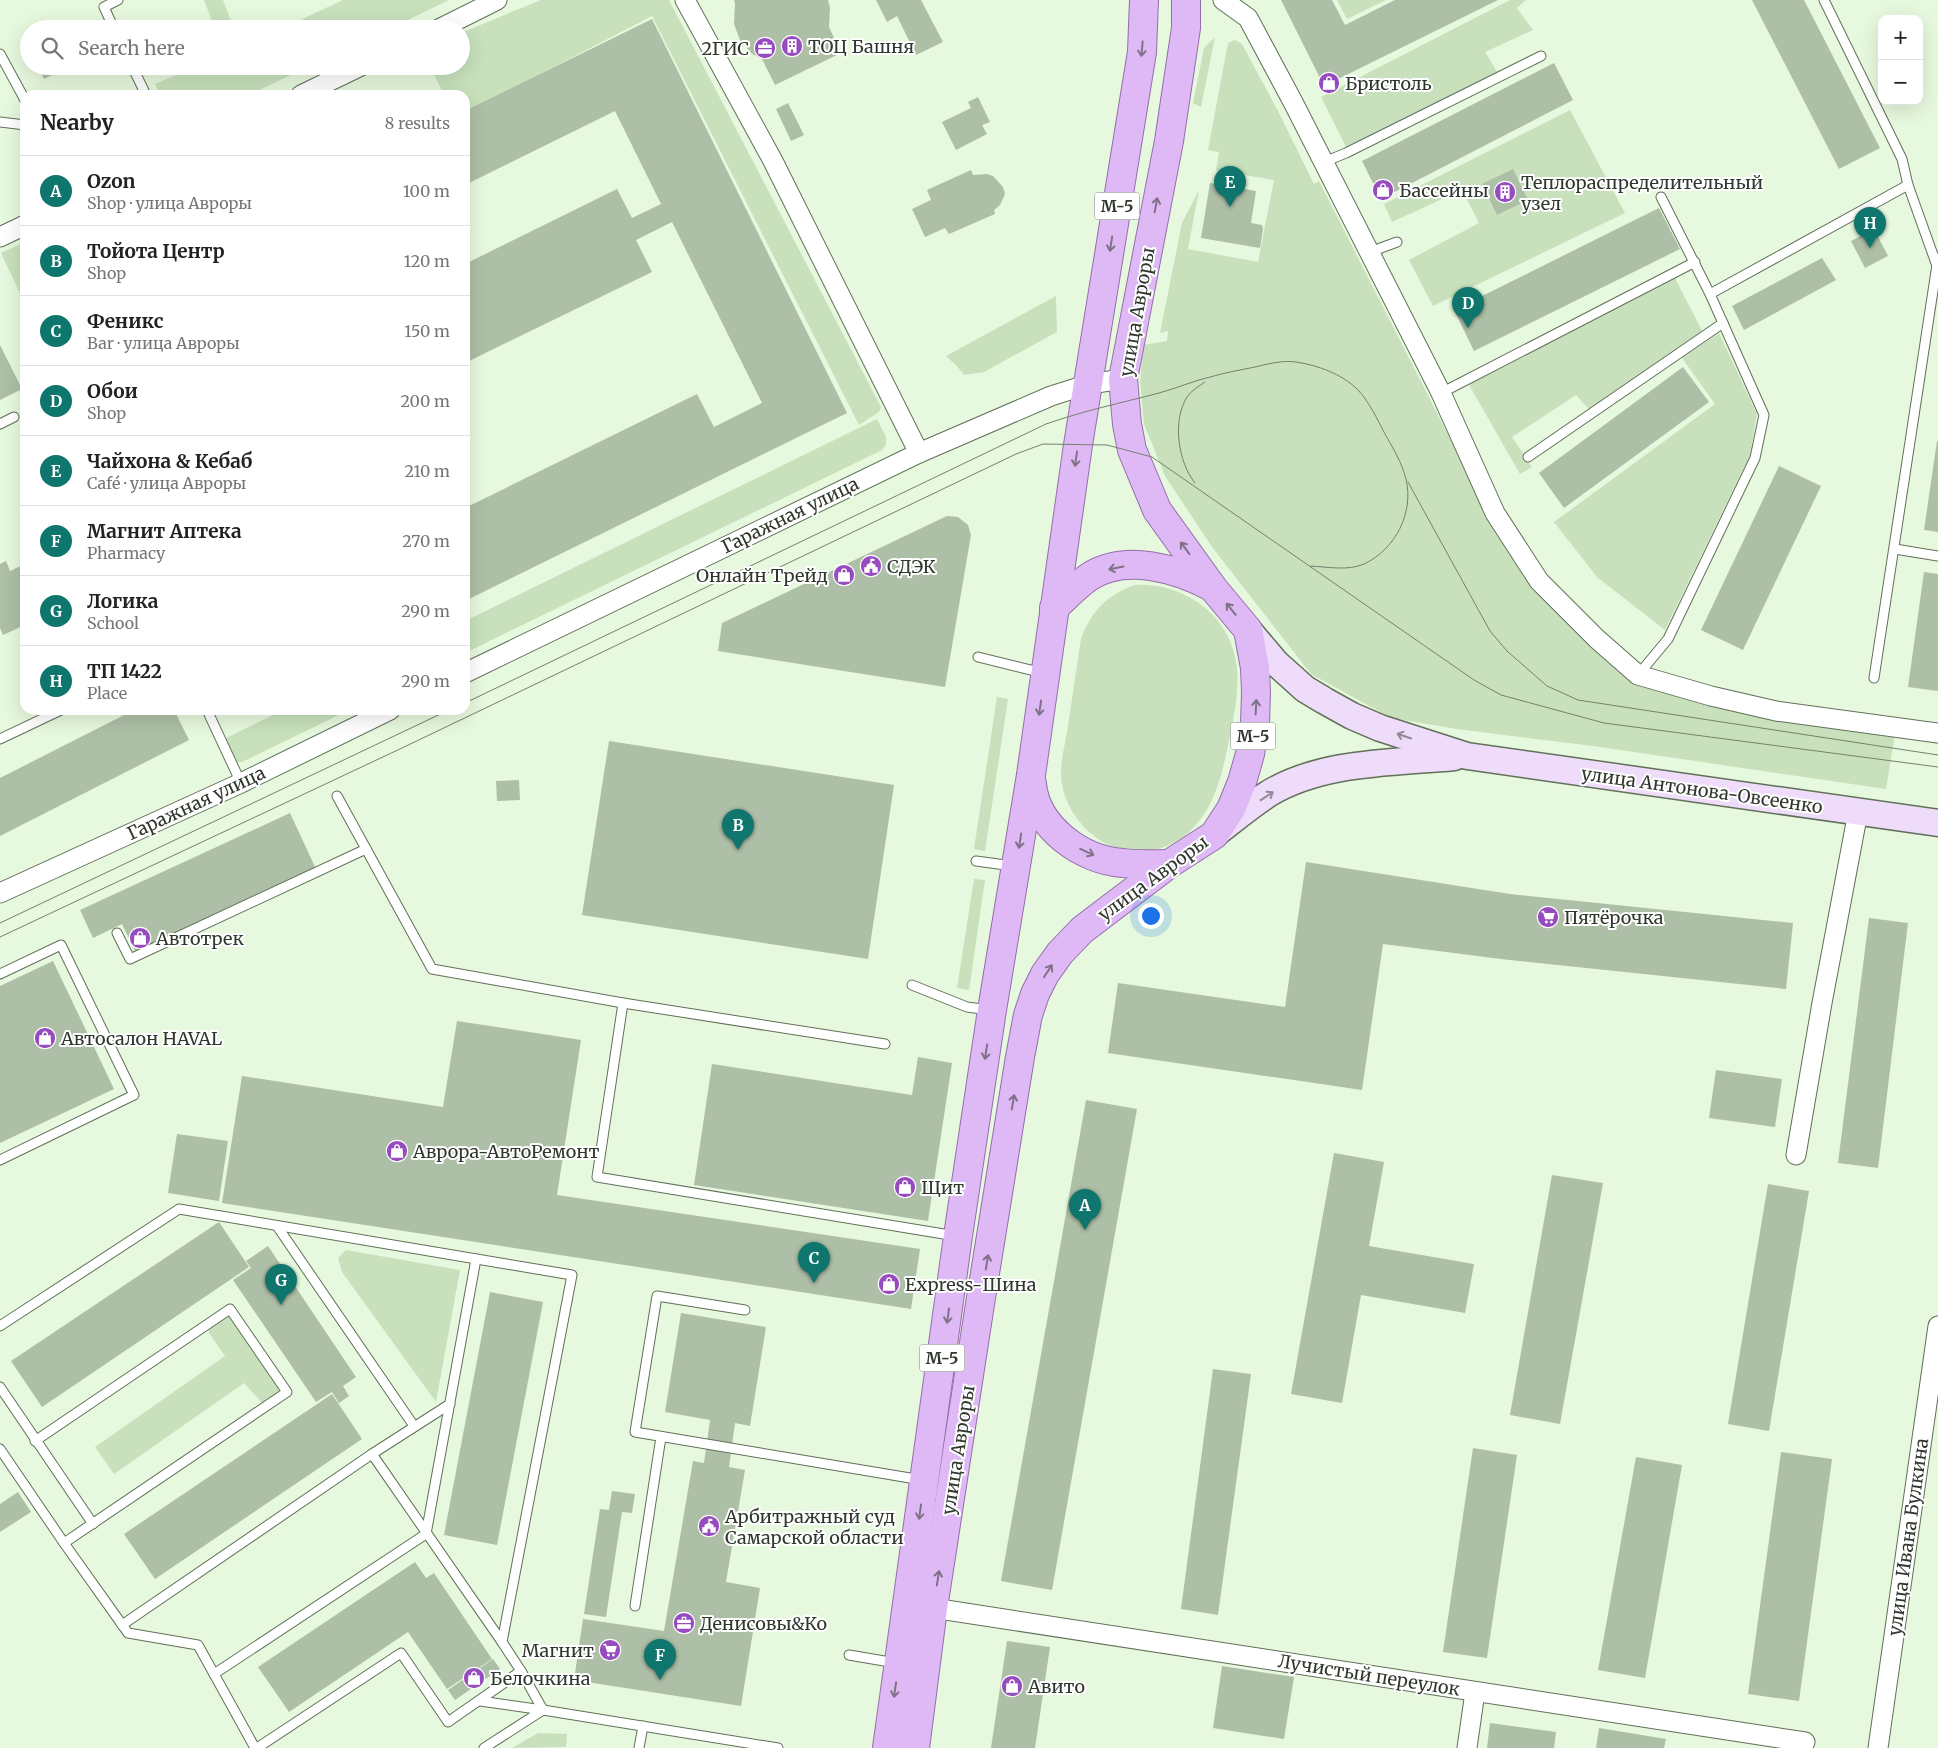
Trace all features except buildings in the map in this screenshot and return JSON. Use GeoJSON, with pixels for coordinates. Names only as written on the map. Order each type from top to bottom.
{"type":"FeatureCollection","features":[{"type":"Feature","properties":{"kind":"main road","name":"улица Авроры"},"geometry":{"type":"LineString","coordinates":[[887,1748],[958,1236],[992,1010],[1031,775],[1054,608],[1142,52],[1144,0]]}},
{"type":"Feature","properties":{"kind":"main road","name":"улица Авроры"},"geometry":{"type":"LineString","coordinates":[[915,1748],[934,1608],[1020,1057],[1028,1015],[1035,994],[1045,974],[1060,953],[1082,930],[1169,864],[1214,835],[1230,809],[1242,782],[1254,731],[1255,668],[1248,630],[1214,588],[1157,510],[1132,450],[1126,424],[1124,379],[1172,121],[1186,28],[1186,0]]}},
{"type":"Feature","properties":{"kind":"main road"},"geometry":{"type":"LineString","coordinates":[[1054,608],[1090,576],[1108,569],[1130,565],[1166,569],[1192,576],[1214,588]]}},
{"type":"Feature","properties":{"kind":"main road","name":"улица Антонова-Овсеенко"},"geometry":{"type":"LineString","coordinates":[[1248,630],[1282,669],[1304,689],[1352,716],[1380,728],[1467,756],[1938,823]]}},
{"type":"Feature","properties":{"kind":"main road","name":"улица Антонова-Овсеенко"},"geometry":{"type":"LineString","coordinates":[[1214,835],[1269,794],[1296,781],[1325,772],[1353,767],[1467,756]]}},
{"type":"Feature","properties":{"kind":"main road"},"geometry":{"type":"LineString","coordinates":[[1031,775],[1033,795],[1038,810],[1046,822],[1072,844],[1105,860],[1122,863],[1169,864]]}},
{"type":"Feature","properties":{"kind":"street"},"geometry":{"type":"LineString","coordinates":[[457,20],[497,0]]}},
{"type":"Feature","properties":{"kind":"street"},"geometry":{"type":"LineString","coordinates":[[685,0],[773,161],[919,453]]}},
{"type":"Feature","properties":{"kind":"street"},"geometry":{"type":"LineString","coordinates":[[1223,0],[1248,18],[1324,162],[1441,393],[1495,513],[1538,581],[1597,639],[1638,675],[1711,696],[1776,710],[1938,733]]}},
{"type":"Feature","properties":{"kind":"street"},"geometry":{"type":"LineString","coordinates":[[311,90],[342,75]]}},
{"type":"Feature","properties":{"kind":"street"},"geometry":{"type":"LineString","coordinates":[[0,236],[20,227]]}},
{"type":"Feature","properties":{"kind":"street","name":"Гаражная улица"},"geometry":{"type":"LineString","coordinates":[[470,672],[919,453],[1050,396],[1089,384],[1124,379]]}},
{"type":"Feature","properties":{"kind":"street","name":"Гаражная улица"},"geometry":{"type":"LineString","coordinates":[[0,893],[241,782],[380,715]]}},
{"type":"Feature","properties":{"kind":"street"},"geometry":{"type":"LineString","coordinates":[[1796,1155],[1858,812]]}},
{"type":"Feature","properties":{"kind":"street","name":"улица Ивана Булкина"},"geometry":{"type":"LineString","coordinates":[[1878,1748],[1938,1326]]}},
{"type":"Feature","properties":{"kind":"street","name":"Лучистый переулок"},"geometry":{"type":"LineString","coordinates":[[934,1608],[1805,1742]]}},
{"type":"Feature","properties":{"kind":"street"},"geometry":{"type":"LineString","coordinates":[[1467,1748],[1475,1692]]}},
{"type":"Feature","properties":{"kind":"lane"},"geometry":{"type":"LineString","coordinates":[[110,20],[104,7],[118,0]]}},
{"type":"Feature","properties":{"kind":"lane"},"geometry":{"type":"LineString","coordinates":[[1824,0],[1902,159],[1908,185],[1938,263],[1874,678]]}},
{"type":"Feature","properties":{"kind":"lane"},"geometry":{"type":"LineString","coordinates":[[0,54],[20,91]]}},
{"type":"Feature","properties":{"kind":"lane"},"geometry":{"type":"LineString","coordinates":[[1324,162],[1346,153],[1541,56]]}},
{"type":"Feature","properties":{"kind":"lane"},"geometry":{"type":"LineString","coordinates":[[136,75],[144,90]]}},
{"type":"Feature","properties":{"kind":"lane"},"geometry":{"type":"LineString","coordinates":[[0,122],[20,124]]}},
{"type":"Feature","properties":{"kind":"lane"},"geometry":{"type":"LineString","coordinates":[[1710,294],[1908,185]]}},
{"type":"Feature","properties":{"kind":"lane"},"geometry":{"type":"LineString","coordinates":[[1638,675],[1668,639],[1756,458],[1764,415],[1695,262],[1661,196]]}},
{"type":"Feature","properties":{"kind":"lane"},"geometry":{"type":"LineString","coordinates":[[1370,252],[1397,242]]}},
{"type":"Feature","properties":{"kind":"lane"},"geometry":{"type":"LineString","coordinates":[[1441,393],[1695,262]]}},
{"type":"Feature","properties":{"kind":"lane"},"geometry":{"type":"LineString","coordinates":[[1528,457],[1723,323]]}},
{"type":"Feature","properties":{"kind":"lane"},"geometry":{"type":"LineString","coordinates":[[0,424],[14,417]]}},
{"type":"Feature","properties":{"kind":"lane"},"geometry":{"type":"LineString","coordinates":[[1895,549],[1938,556]]}},
{"type":"Feature","properties":{"kind":"lane"},"geometry":{"type":"LineString","coordinates":[[978,657],[1045,674]]}},
{"type":"Feature","properties":{"kind":"lane"},"geometry":{"type":"LineString","coordinates":[[0,739],[50,715]]}},
{"type":"Feature","properties":{"kind":"lane"},"geometry":{"type":"LineString","coordinates":[[210,715],[241,782]]}},
{"type":"Feature","properties":{"kind":"lane"},"geometry":{"type":"LineString","coordinates":[[337,796],[432,969],[623,1003],[885,1044]]}},
{"type":"Feature","properties":{"kind":"lane"},"geometry":{"type":"LineString","coordinates":[[117,933],[130,959],[366,849]]}},
{"type":"Feature","properties":{"kind":"lane"},"geometry":{"type":"LineString","coordinates":[[976,861],[1016,867]]}},
{"type":"Feature","properties":{"kind":"lane"},"geometry":{"type":"LineString","coordinates":[[0,974],[61,945],[134,1095],[0,1160]]}},
{"type":"Feature","properties":{"kind":"lane"},"geometry":{"type":"LineString","coordinates":[[912,985],[967,1008],[992,1010]]}},
{"type":"Feature","properties":{"kind":"lane"},"geometry":{"type":"LineString","coordinates":[[623,1003],[597,1177],[958,1236]]}},
{"type":"Feature","properties":{"kind":"lane"},"geometry":{"type":"LineString","coordinates":[[0,1326],[179,1209],[572,1275],[502,1642]]}},
{"type":"Feature","properties":{"kind":"lane"},"geometry":{"type":"LineString","coordinates":[[277,1226],[414,1426]]}},
{"type":"Feature","properties":{"kind":"lane"},"geometry":{"type":"LineString","coordinates":[[214,1674],[426,1534],[476,1259]]}},
{"type":"Feature","properties":{"kind":"lane"},"geometry":{"type":"LineString","coordinates":[[744,1310],[657,1296],[635,1432],[924,1481]]}},
{"type":"Feature","properties":{"kind":"lane"},"geometry":{"type":"LineString","coordinates":[[35,1441],[230,1308],[287,1392],[64,1543]]}},
{"type":"Feature","properties":{"kind":"lane"},"geometry":{"type":"LineString","coordinates":[[0,1387],[93,1524]]}},
{"type":"Feature","properties":{"kind":"lane"},"geometry":{"type":"LineString","coordinates":[[122,1626],[372,1454],[450,1404]]}},
{"type":"Feature","properties":{"kind":"lane"},"geometry":{"type":"LineString","coordinates":[[635,1606],[661,1437]]}},
{"type":"Feature","properties":{"kind":"lane"},"geometry":{"type":"LineString","coordinates":[[0,1449],[122,1626],[128,1633],[198,1646],[256,1748],[401,1653],[448,1722],[520,1671]]}},
{"type":"Feature","properties":{"kind":"lane"},"geometry":{"type":"LineString","coordinates":[[372,1454],[502,1642],[543,1710]]}},
{"type":"Feature","properties":{"kind":"lane"},"geometry":{"type":"LineString","coordinates":[[849,1655],[899,1664]]}},
{"type":"Feature","properties":{"kind":"lane"},"geometry":{"type":"LineString","coordinates":[[480,1701],[778,1748]]}},
{"type":"Feature","properties":{"kind":"lane"},"geometry":{"type":"LineString","coordinates":[[484,1748],[543,1710]]}},
{"type":"Feature","properties":{"kind":"lane"},"geometry":{"type":"LineString","coordinates":[[639,1748],[643,1726]]}},
{"type":"Feature","properties":{"kind":"green space"},"geometry":{"type":"Polygon","coordinates":[[[204,0],[223,0],[231,20],[212,20],[204,0]]]}},
{"type":"Feature","properties":{"kind":"green space"},"geometry":{"type":"Polygon","coordinates":[[[343,0],[449,0],[408,20],[300,20],[343,0]]]}},
{"type":"Feature","properties":{"kind":"green space"},"geometry":{"type":"Polygon","coordinates":[[[541,0],[669,0],[881,407],[879,412],[859,425],[652,16],[470,110],[470,90],[442,90],[434,75],[470,75],[470,29],[541,0]]]}},
{"type":"Feature","properties":{"kind":"green space"},"geometry":{"type":"Polygon","coordinates":[[[1337,0],[1386,0],[1347,19],[1337,0]]]}},
{"type":"Feature","properties":{"kind":"green space"},"geometry":{"type":"Polygon","coordinates":[[[1510,0],[1526,0],[1517,8],[1533,30],[1485,52],[1498,73],[1347,149],[1321,97],[1510,0]]]}},
{"type":"Feature","properties":{"kind":"green space"},"geometry":{"type":"Polygon","coordinates":[[[1215,37],[1201,107],[1193,103],[1204,48],[1215,37]]]}},
{"type":"Feature","properties":{"kind":"green space"},"geometry":{"type":"Polygon","coordinates":[[[1235,40],[1242,44],[1314,184],[1319,181],[1495,527],[1533,590],[1596,648],[1683,697],[1895,734],[1886,789],[1593,746],[1457,729],[1391,718],[1311,674],[1212,547],[1165,476],[1144,424],[1140,382],[1143,345],[1167,341],[1168,331],[1160,333],[1182,223],[1199,190],[1188,249],[1258,262],[1274,180],[1216,170],[1219,152],[1208,150],[1228,43],[1235,40]]]}},
{"type":"Feature","properties":{"kind":"green space"},"geometry":{"type":"Polygon","coordinates":[[[176,75],[291,75],[260,90],[158,90],[155,84],[176,75]]]}},
{"type":"Feature","properties":{"kind":"green space"},"geometry":{"type":"Polygon","coordinates":[[[1570,110],[1625,213],[1433,306],[1409,260],[1479,223],[1462,190],[1392,222],[1384,204],[1570,110]]]}},
{"type":"Feature","properties":{"kind":"green space"},"geometry":{"type":"Polygon","coordinates":[[[20,244],[20,293],[1,253],[20,244]]]}},
{"type":"Feature","properties":{"kind":"green space"},"geometry":{"type":"Polygon","coordinates":[[[1675,278],[1702,331],[1589,409],[1576,395],[1512,437],[1532,467],[1520,474],[1468,383],[1675,278]]]}},
{"type":"Feature","properties":{"kind":"green space"},"geometry":{"type":"Polygon","coordinates":[[[1056,296],[1057,332],[984,372],[964,375],[946,356],[1056,296]]]}},
{"type":"Feature","properties":{"kind":"green space"},"geometry":{"type":"Polygon","coordinates":[[[1719,333],[1757,414],[1750,455],[1665,630],[1597,577],[1554,522],[1715,404],[1682,358],[1719,333]]]}},
{"type":"Feature","properties":{"kind":"green space"},"geometry":{"type":"Polygon","coordinates":[[[877,419],[886,437],[886,445],[882,450],[470,651],[470,619],[877,419]]]}},
{"type":"Feature","properties":{"kind":"green space"},"geometry":{"type":"Polygon","coordinates":[[[1135,585],[1154,586],[1171,590],[1203,606],[1216,619],[1226,634],[1234,650],[1237,669],[1236,704],[1233,722],[1222,772],[1211,802],[1194,827],[1182,838],[1160,849],[1145,851],[1131,851],[1109,845],[1093,835],[1073,812],[1064,793],[1061,778],[1062,758],[1081,639],[1090,620],[1101,605],[1116,594],[1135,585]]]}},
{"type":"Feature","properties":{"kind":"green space"},"geometry":{"type":"Polygon","coordinates":[[[997,697],[1008,699],[985,851],[974,849],[997,697]]]}},
{"type":"Feature","properties":{"kind":"green space"},"geometry":{"type":"Polygon","coordinates":[[[273,715],[339,715],[242,762],[236,762],[224,739],[273,715]]]}},
{"type":"Feature","properties":{"kind":"green space"},"geometry":{"type":"Polygon","coordinates":[[[974,879],[985,880],[969,990],[957,988],[974,879]]]}},
{"type":"Feature","properties":{"kind":"green space"},"geometry":{"type":"Polygon","coordinates":[[[346,1250],[460,1270],[436,1402],[342,1272],[338,1258],[346,1250]]]}},
{"type":"Feature","properties":{"kind":"green space"},"geometry":{"type":"Polygon","coordinates":[[[231,1315],[281,1389],[279,1393],[262,1403],[244,1383],[114,1474],[95,1447],[225,1356],[209,1333],[209,1330],[231,1315]]]}},
{"type":"Feature","properties":{"kind":"green space"},"geometry":{"type":"Polygon","coordinates":[[[538,1733],[567,1734],[566,1747],[512,1748],[538,1733]]]}},
{"type":"Feature","properties":{"kind":"tram line"},"geometry":{"type":"LineString","coordinates":[[470,701],[1046,424],[1229,372],[1275,363],[1296,362],[1312,365],[1337,375],[1357,389],[1376,416],[1397,456],[1406,479],[1408,492],[1405,516],[1400,528],[1385,549],[1364,564],[1358,566],[1338,568],[1311,566]]}},
{"type":"Feature","properties":{"kind":"tram line"},"geometry":{"type":"LineString","coordinates":[[1195,483],[1184,464],[1178,429],[1182,407],[1187,397],[1205,382]]}},
{"type":"Feature","properties":{"kind":"tram line"},"geometry":{"type":"LineString","coordinates":[[0,937],[402,748],[1016,454],[1043,444],[1107,445],[1152,457],[1474,680],[1501,695],[1604,723],[1938,767]]}},
{"type":"Feature","properties":{"kind":"tram line"},"geometry":{"type":"LineString","coordinates":[[1408,482],[1490,631],[1507,651],[1547,686],[1578,700],[1938,755]]}},
{"type":"Feature","properties":{"kind":"tram line"},"geometry":{"type":"LineString","coordinates":[[0,923],[438,715]]}},
{"type":"Feature","properties":{"kind":"place","name":"ТОЦ Башня"},"geometry":{"type":"Point","coordinates":[792,46]}},
{"type":"Feature","properties":{"kind":"place","name":"2ГИС"},"geometry":{"type":"Point","coordinates":[765,48]}},
{"type":"Feature","properties":{"kind":"place","name":"Бристоль"},"geometry":{"type":"Point","coordinates":[1329,83]}},
{"type":"Feature","properties":{"kind":"place","name":"Бассейны"},"geometry":{"type":"Point","coordinates":[1383,190]}},
{"type":"Feature","properties":{"kind":"place","name":"Теплораспределительный узел"},"geometry":{"type":"Point","coordinates":[1505,192]}},
{"type":"Feature","properties":{"kind":"place","name":"Чайхона & Кебаб"},"geometry":{"type":"Point","coordinates":[1230,207]}},
{"type":"Feature","properties":{"kind":"place","name":"ТП 1422"},"geometry":{"type":"Point","coordinates":[1870,248]}},
{"type":"Feature","properties":{"kind":"place","name":"Обои"},"geometry":{"type":"Point","coordinates":[1468,328]}},
{"type":"Feature","properties":{"kind":"place","name":"СДЭК"},"geometry":{"type":"Point","coordinates":[871,566]}},
{"type":"Feature","properties":{"kind":"place","name":"Онлайн Трейд"},"geometry":{"type":"Point","coordinates":[844,575]}},
{"type":"Feature","properties":{"kind":"place","name":"Тойота Центр"},"geometry":{"type":"Point","coordinates":[738,850]}},
{"type":"Feature","properties":{"kind":"place","name":"Пятёрочка"},"geometry":{"type":"Point","coordinates":[1548,917]}},
{"type":"Feature","properties":{"kind":"place","name":"Автотрек"},"geometry":{"type":"Point","coordinates":[140,938]}},
{"type":"Feature","properties":{"kind":"place","name":"Автосалон HAVAL"},"geometry":{"type":"Point","coordinates":[45,1038]}},
{"type":"Feature","properties":{"kind":"place","name":"Аврора-АвтоРемонт"},"geometry":{"type":"Point","coordinates":[397,1151]}},
{"type":"Feature","properties":{"kind":"place","name":"Щит"},"geometry":{"type":"Point","coordinates":[905,1187]}},
{"type":"Feature","properties":{"kind":"place","name":"Ozon"},"geometry":{"type":"Point","coordinates":[1085,1230]}},
{"type":"Feature","properties":{"kind":"place","name":"Феникс"},"geometry":{"type":"Point","coordinates":[814,1283]}},
{"type":"Feature","properties":{"kind":"place","name":"Express-Шина"},"geometry":{"type":"Point","coordinates":[889,1284]}},
{"type":"Feature","properties":{"kind":"place","name":"Логика"},"geometry":{"type":"Point","coordinates":[281,1305]}},
{"type":"Feature","properties":{"kind":"place","name":"Арбитражный суд Самарской области"},"geometry":{"type":"Point","coordinates":[709,1526]}},
{"type":"Feature","properties":{"kind":"place","name":"Денисовы&Ко"},"geometry":{"type":"Point","coordinates":[684,1623]}},
{"type":"Feature","properties":{"kind":"place","name":"Магнит"},"geometry":{"type":"Point","coordinates":[610,1650]}},
{"type":"Feature","properties":{"kind":"place","name":"Белочкина"},"geometry":{"type":"Point","coordinates":[474,1678]}},
{"type":"Feature","properties":{"kind":"place","name":"Магнит Аптека"},"geometry":{"type":"Point","coordinates":[660,1680]}},
{"type":"Feature","properties":{"kind":"place","name":"Авито"},"geometry":{"type":"Point","coordinates":[1012,1686]}}]}
